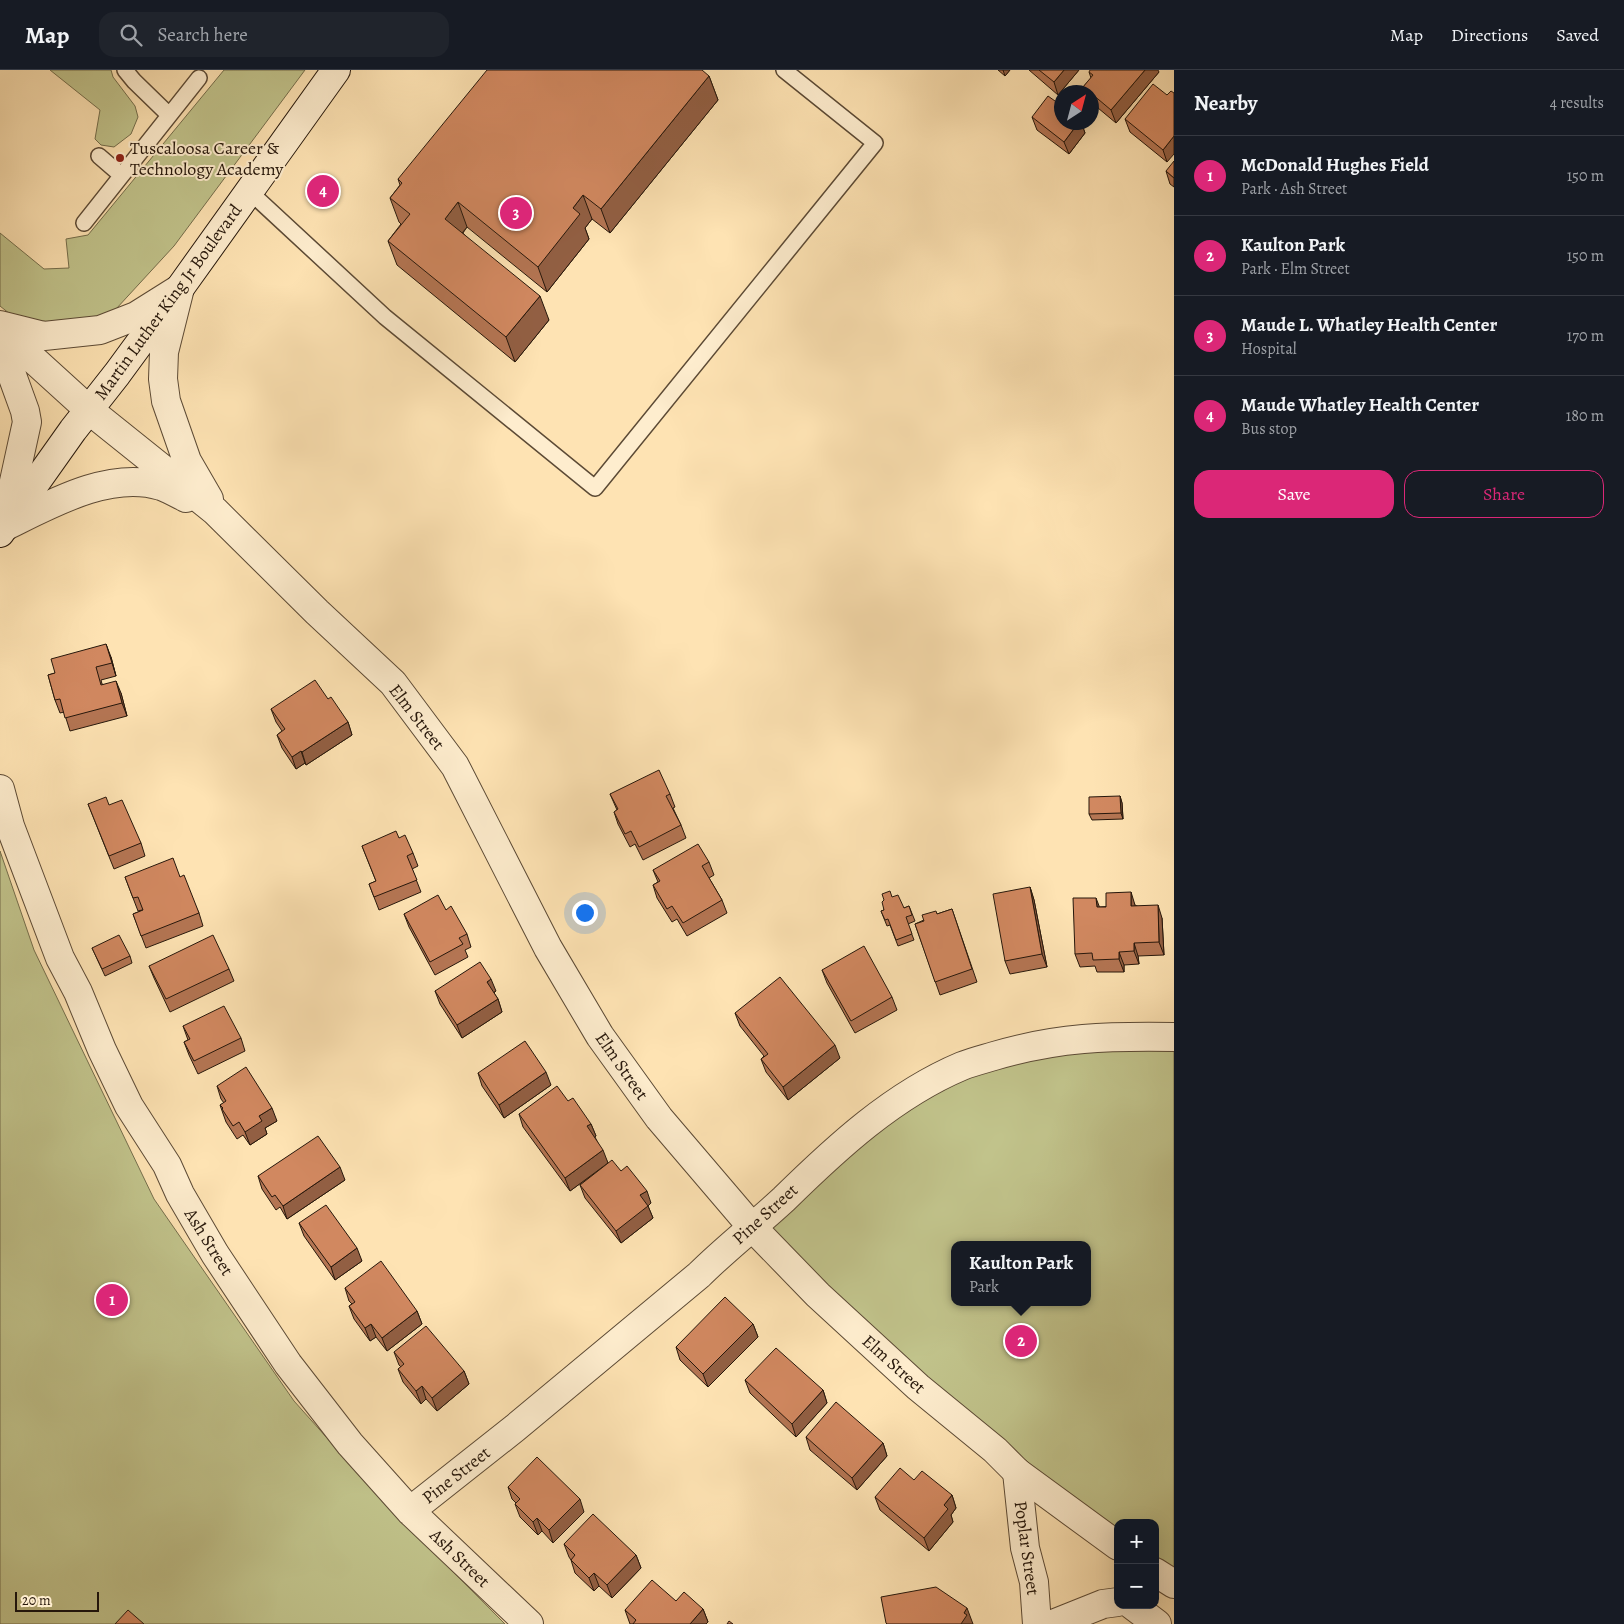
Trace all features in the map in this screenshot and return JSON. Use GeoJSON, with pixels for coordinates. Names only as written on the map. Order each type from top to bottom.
{"type":"FeatureCollection","features":[{"type":"Feature","properties":{"kind":"street","name":"Martin Luther King Jr Boulevard"},"geometry":{"type":"LineString","coordinates":[[2,530],[180,288],[336,70]]}},
{"type":"Feature","properties":{"kind":"street"},"geometry":{"type":"LineString","coordinates":[[0,325],[44,336],[100,330],[136,316],[180,288]]}},
{"type":"Feature","properties":{"kind":"street","name":"Elm Street"},"geometry":{"type":"LineString","coordinates":[[180,288],[164,352],[163,379],[166,401],[187,461],[216,511]]}},
{"type":"Feature","properties":{"kind":"street","name":"Elm Street"},"geometry":{"type":"LineString","coordinates":[[0,329],[89,410],[216,511],[392,684],[455,766],[548,948],[600,1036],[660,1118],[752,1227],[832,1308],[918,1387],[995,1450],[1017,1472],[1114,1543]]}},
{"type":"Feature","properties":{"kind":"street"},"geometry":{"type":"LineString","coordinates":[[0,342],[25,410],[27,422],[2,530]]}},
{"type":"Feature","properties":{"kind":"street"},"geometry":{"type":"LineString","coordinates":[[2,530],[58,500],[110,483],[134,482],[160,486],[216,511]]}},
{"type":"Feature","properties":{"kind":"street","name":"Ash Street"},"geometry":{"type":"LineString","coordinates":[[0,789],[10,826],[60,958],[78,992],[102,1050],[129,1106],[167,1165],[180,1194],[215,1254],[288,1364],[350,1444],[410,1510],[529,1624]]}},
{"type":"Feature","properties":{"kind":"street","name":"Pine Street"},"geometry":{"type":"LineString","coordinates":[[410,1510],[515,1428],[699,1275],[724,1250],[752,1227],[850,1137],[903,1098],[932,1080],[963,1065],[1027,1046],[1060,1040],[1126,1036],[1174,1038]]}},
{"type":"Feature","properties":{"kind":"street","name":"Poplar Street"},"geometry":{"type":"LineString","coordinates":[[1017,1472],[1025,1548],[1034,1582],[1037,1624]]}},
{"type":"Feature","properties":{"kind":"street"},"geometry":{"type":"LineString","coordinates":[[1159,1575],[1174,1586]]}},
{"type":"Feature","properties":{"kind":"street"},"geometry":{"type":"LineString","coordinates":[[1159,1591],[1174,1586]]}},
{"type":"Feature","properties":{"kind":"street"},"geometry":{"type":"LineString","coordinates":[[1052,1624],[1103,1604],[1114,1603]]}},
{"type":"Feature","properties":{"kind":"street"},"geometry":{"type":"LineString","coordinates":[[1137,1609],[1157,1624]]}},
{"type":"Feature","properties":{"kind":"lane"},"geometry":{"type":"LineString","coordinates":[[125,70],[169,116]]}},
{"type":"Feature","properties":{"kind":"lane"},"geometry":{"type":"LineString","coordinates":[[249,191],[385,317],[595,488],[875,143],[784,70]]}},
{"type":"Feature","properties":{"kind":"lane"},"geometry":{"type":"LineString","coordinates":[[84,223],[199,78]]}},
{"type":"Feature","properties":{"kind":"lane"},"geometry":{"type":"LineString","coordinates":[[99,156],[121,175]]}},
{"type":"Feature","properties":{"kind":"green space"},"geometry":{"type":"Polygon","coordinates":[[[50,70],[111,70],[113,77],[135,106],[138,117],[131,134],[114,147],[101,145],[95,139],[100,110],[50,70]]]}},
{"type":"Feature","properties":{"kind":"green space"},"geometry":{"type":"Polygon","coordinates":[[[224,70],[305,70],[174,246],[116,309],[75,327],[15,318],[0,306],[0,233],[44,269],[69,268],[66,239],[88,235],[224,70]]]}},
{"type":"Feature","properties":{"kind":"green space"},"geometry":{"type":"Polygon","coordinates":[[[0,851],[34,950],[154,1199],[294,1401],[386,1504],[505,1624],[0,1624],[0,851]]]}},
{"type":"Feature","properties":{"kind":"green space"},"geometry":{"type":"Polygon","coordinates":[[[1174,1037],[1174,1584],[1159,1575],[1159,1519],[1114,1519],[1114,1543],[752,1227],[963,1065],[1174,1037]]]}},
{"type":"Feature","properties":{"kind":"building"},"geometry":{"type":"Polygon","coordinates":[[[487,70],[702,70],[709,76],[601,209],[583,195],[573,208],[580,214],[538,267],[458,202],[445,219],[540,296],[506,337],[388,241],[410,214],[390,198],[402,183],[398,179],[487,70]]]}},
{"type":"Feature","properties":{"kind":"building"},"geometry":{"type":"Polygon","coordinates":[[[1039,70],[1064,70],[1054,82],[1039,70]]]}},
{"type":"Feature","properties":{"kind":"building"},"geometry":{"type":"Polygon","coordinates":[[[1090,70],[1145,70],[1111,110],[1099,100],[1099,85],[1085,85],[1093,75],[1089,72],[1090,70]]]}},
{"type":"Feature","properties":{"kind":"building"},"geometry":{"type":"Polygon","coordinates":[[[1153,84],[1167,95],[1171,91],[1174,93],[1174,136],[1163,150],[1125,119],[1153,84]]]}},
{"type":"Feature","properties":{"kind":"building"},"geometry":{"type":"Polygon","coordinates":[[[1048,96],[1054,100],[1054,130],[1073,130],[1064,142],[1032,117],[1048,96]]]}},
{"type":"Feature","properties":{"kind":"building"},"geometry":{"type":"Polygon","coordinates":[[[1174,161],[1174,178],[1166,171],[1174,161]]]}},
{"type":"Feature","properties":{"kind":"building"},"geometry":{"type":"Polygon","coordinates":[[[106,644],[112,663],[96,667],[101,685],[116,681],[122,703],[65,718],[60,699],[55,700],[48,675],[55,673],[51,659],[106,644]]]}},
{"type":"Feature","properties":{"kind":"building"},"geometry":{"type":"Polygon","coordinates":[[[315,680],[328,699],[331,697],[348,722],[292,757],[277,735],[285,729],[271,709],[315,680]]]}},
{"type":"Feature","properties":{"kind":"building"},"geometry":{"type":"Polygon","coordinates":[[[659,770],[670,794],[666,796],[681,825],[639,847],[631,831],[625,834],[614,812],[618,809],[610,794],[659,770]]]}},
{"type":"Feature","properties":{"kind":"building"},"geometry":{"type":"Polygon","coordinates":[[[1120,796],[1121,813],[1089,814],[1089,797],[1120,796]]]}},
{"type":"Feature","properties":{"kind":"building"},"geometry":{"type":"Polygon","coordinates":[[[106,797],[109,805],[122,800],[141,843],[109,856],[88,804],[106,797]]]}},
{"type":"Feature","properties":{"kind":"building"},"geometry":{"type":"Polygon","coordinates":[[[396,831],[399,838],[405,835],[413,853],[407,856],[417,880],[374,897],[369,884],[376,881],[362,846],[396,831]]]}},
{"type":"Feature","properties":{"kind":"building"},"geometry":{"type":"Polygon","coordinates":[[[698,844],[709,862],[702,866],[722,900],[683,923],[672,906],[667,909],[653,885],[660,881],[653,870],[698,844]]]}},
{"type":"Feature","properties":{"kind":"building"},"geometry":{"type":"Polygon","coordinates":[[[173,858],[180,877],[184,875],[199,913],[141,936],[133,914],[143,910],[138,897],[133,898],[125,877],[173,858]]]}},
{"type":"Feature","properties":{"kind":"building"},"geometry":{"type":"Polygon","coordinates":[[[1030,887],[1042,954],[1005,961],[993,894],[1030,887]]]}},
{"type":"Feature","properties":{"kind":"building"},"geometry":{"type":"Polygon","coordinates":[[[890,891],[892,897],[898,895],[904,908],[909,906],[912,915],[906,917],[912,934],[896,940],[888,919],[885,920],[881,911],[884,910],[882,894],[890,891]]]}},
{"type":"Feature","properties":{"kind":"building"},"geometry":{"type":"Polygon","coordinates":[[[1131,892],[1131,906],[1158,905],[1159,942],[1134,943],[1134,951],[1119,952],[1119,959],[1093,960],[1092,953],[1075,954],[1073,898],[1096,898],[1097,907],[1106,907],[1106,893],[1131,892]]]}},
{"type":"Feature","properties":{"kind":"building"},"geometry":{"type":"Polygon","coordinates":[[[438,895],[446,910],[451,906],[467,934],[459,938],[463,944],[430,962],[404,914],[438,895]]]}},
{"type":"Feature","properties":{"kind":"building"},"geometry":{"type":"Polygon","coordinates":[[[952,909],[972,969],[935,982],[915,924],[924,921],[922,915],[936,911],[937,914],[952,909]]]}},
{"type":"Feature","properties":{"kind":"building"},"geometry":{"type":"Polygon","coordinates":[[[119,935],[130,956],[102,969],[92,948],[119,935]]]}},
{"type":"Feature","properties":{"kind":"building"},"geometry":{"type":"Polygon","coordinates":[[[213,935],[229,969],[166,999],[149,966],[213,935]]]}},
{"type":"Feature","properties":{"kind":"building"},"geometry":{"type":"Polygon","coordinates":[[[864,946],[892,997],[851,1021],[822,970],[864,946]]]}},
{"type":"Feature","properties":{"kind":"building"},"geometry":{"type":"Polygon","coordinates":[[[480,962],[491,979],[487,982],[498,999],[457,1025],[435,991],[480,962]]]}},
{"type":"Feature","properties":{"kind":"building"},"geometry":{"type":"Polygon","coordinates":[[[780,977],[835,1045],[783,1087],[761,1059],[768,1054],[735,1013],[780,977]]]}},
{"type":"Feature","properties":{"kind":"building"},"geometry":{"type":"Polygon","coordinates":[[[224,1006],[241,1038],[194,1061],[184,1042],[190,1039],[183,1026],[224,1006]]]}},
{"type":"Feature","properties":{"kind":"building"},"geometry":{"type":"Polygon","coordinates":[[[525,1041],[546,1072],[499,1105],[478,1073],[525,1041]]]}},
{"type":"Feature","properties":{"kind":"building"},"geometry":{"type":"Polygon","coordinates":[[[246,1067],[272,1108],[259,1116],[262,1121],[245,1132],[239,1122],[233,1126],[222,1109],[220,1105],[226,1101],[217,1086],[246,1067]]]}},
{"type":"Feature","properties":{"kind":"building"},"geometry":{"type":"Polygon","coordinates":[[[557,1086],[568,1101],[573,1098],[591,1124],[587,1126],[603,1150],[565,1178],[519,1114],[557,1086]]]}},
{"type":"Feature","properties":{"kind":"building"},"geometry":{"type":"Polygon","coordinates":[[[318,1136],[340,1167],[283,1206],[275,1195],[272,1197],[258,1176],[318,1136]]]}},
{"type":"Feature","properties":{"kind":"building"},"geometry":{"type":"Polygon","coordinates":[[[612,1160],[621,1171],[627,1166],[647,1191],[640,1195],[648,1206],[616,1231],[580,1185],[612,1160]]]}},
{"type":"Feature","properties":{"kind":"building"},"geometry":{"type":"Polygon","coordinates":[[[326,1205],[357,1248],[331,1267],[299,1223],[326,1205]]]}},
{"type":"Feature","properties":{"kind":"building"},"geometry":{"type":"Polygon","coordinates":[[[381,1261],[417,1311],[382,1338],[371,1324],[365,1328],[349,1306],[355,1302],[345,1288],[381,1261]]]}},
{"type":"Feature","properties":{"kind":"building"},"geometry":{"type":"Polygon","coordinates":[[[725,1297],[753,1324],[703,1374],[676,1347],[725,1297]]]}},
{"type":"Feature","properties":{"kind":"building"},"geometry":{"type":"Polygon","coordinates":[[[426,1326],[464,1371],[432,1398],[422,1386],[416,1391],[398,1369],[404,1364],[394,1352],[426,1326]]]}},
{"type":"Feature","properties":{"kind":"building"},"geometry":{"type":"Polygon","coordinates":[[[776,1348],[823,1390],[792,1424],[745,1380],[776,1348]]]}},
{"type":"Feature","properties":{"kind":"building"},"geometry":{"type":"Polygon","coordinates":[[[836,1402],[883,1443],[852,1478],[806,1437],[836,1402]]]}},
{"type":"Feature","properties":{"kind":"building"},"geometry":{"type":"Polygon","coordinates":[[[537,1457],[580,1499],[549,1530],[537,1518],[533,1522],[515,1504],[520,1499],[508,1487],[537,1457]]]}},
{"type":"Feature","properties":{"kind":"building"},"geometry":{"type":"Polygon","coordinates":[[[900,1468],[914,1480],[922,1471],[952,1495],[944,1505],[948,1509],[924,1538],[875,1497],[900,1468]]]}},
{"type":"Feature","properties":{"kind":"building"},"geometry":{"type":"Polygon","coordinates":[[[593,1514],[636,1555],[607,1585],[594,1573],[589,1578],[571,1560],[575,1555],[564,1544],[593,1514]]]}},
{"type":"Feature","properties":{"kind":"building"},"geometry":{"type":"Polygon","coordinates":[[[652,1580],[676,1601],[684,1592],[703,1609],[690,1624],[633,1624],[636,1620],[625,1610],[652,1580]]]}},
{"type":"Feature","properties":{"kind":"building"},"geometry":{"type":"Polygon","coordinates":[[[936,1587],[967,1608],[964,1613],[967,1615],[961,1624],[886,1623],[881,1597],[936,1587]]]}},
{"type":"Feature","properties":{"kind":"building"},"geometry":{"type":"Polygon","coordinates":[[[128,1610],[144,1624],[115,1624],[128,1610]]]}},
{"type":"Feature","properties":{"kind":"place","name":"Tuscaloosa Career & Technology Academy"},"geometry":{"type":"Point","coordinates":[120,158]}},
{"type":"Feature","properties":{"kind":"place","name":"Maude Whatley Health Center"},"geometry":{"type":"Point","coordinates":[323,191]}},
{"type":"Feature","properties":{"kind":"place","name":"Maude L. Whatley Health Center"},"geometry":{"type":"Point","coordinates":[516,213]}},
{"type":"Feature","properties":{"kind":"place","name":"McDonald Hughes Field"},"geometry":{"type":"Point","coordinates":[112,1300]}},
{"type":"Feature","properties":{"kind":"place","name":"Kaulton Park"},"geometry":{"type":"Point","coordinates":[1021,1341]}}]}
